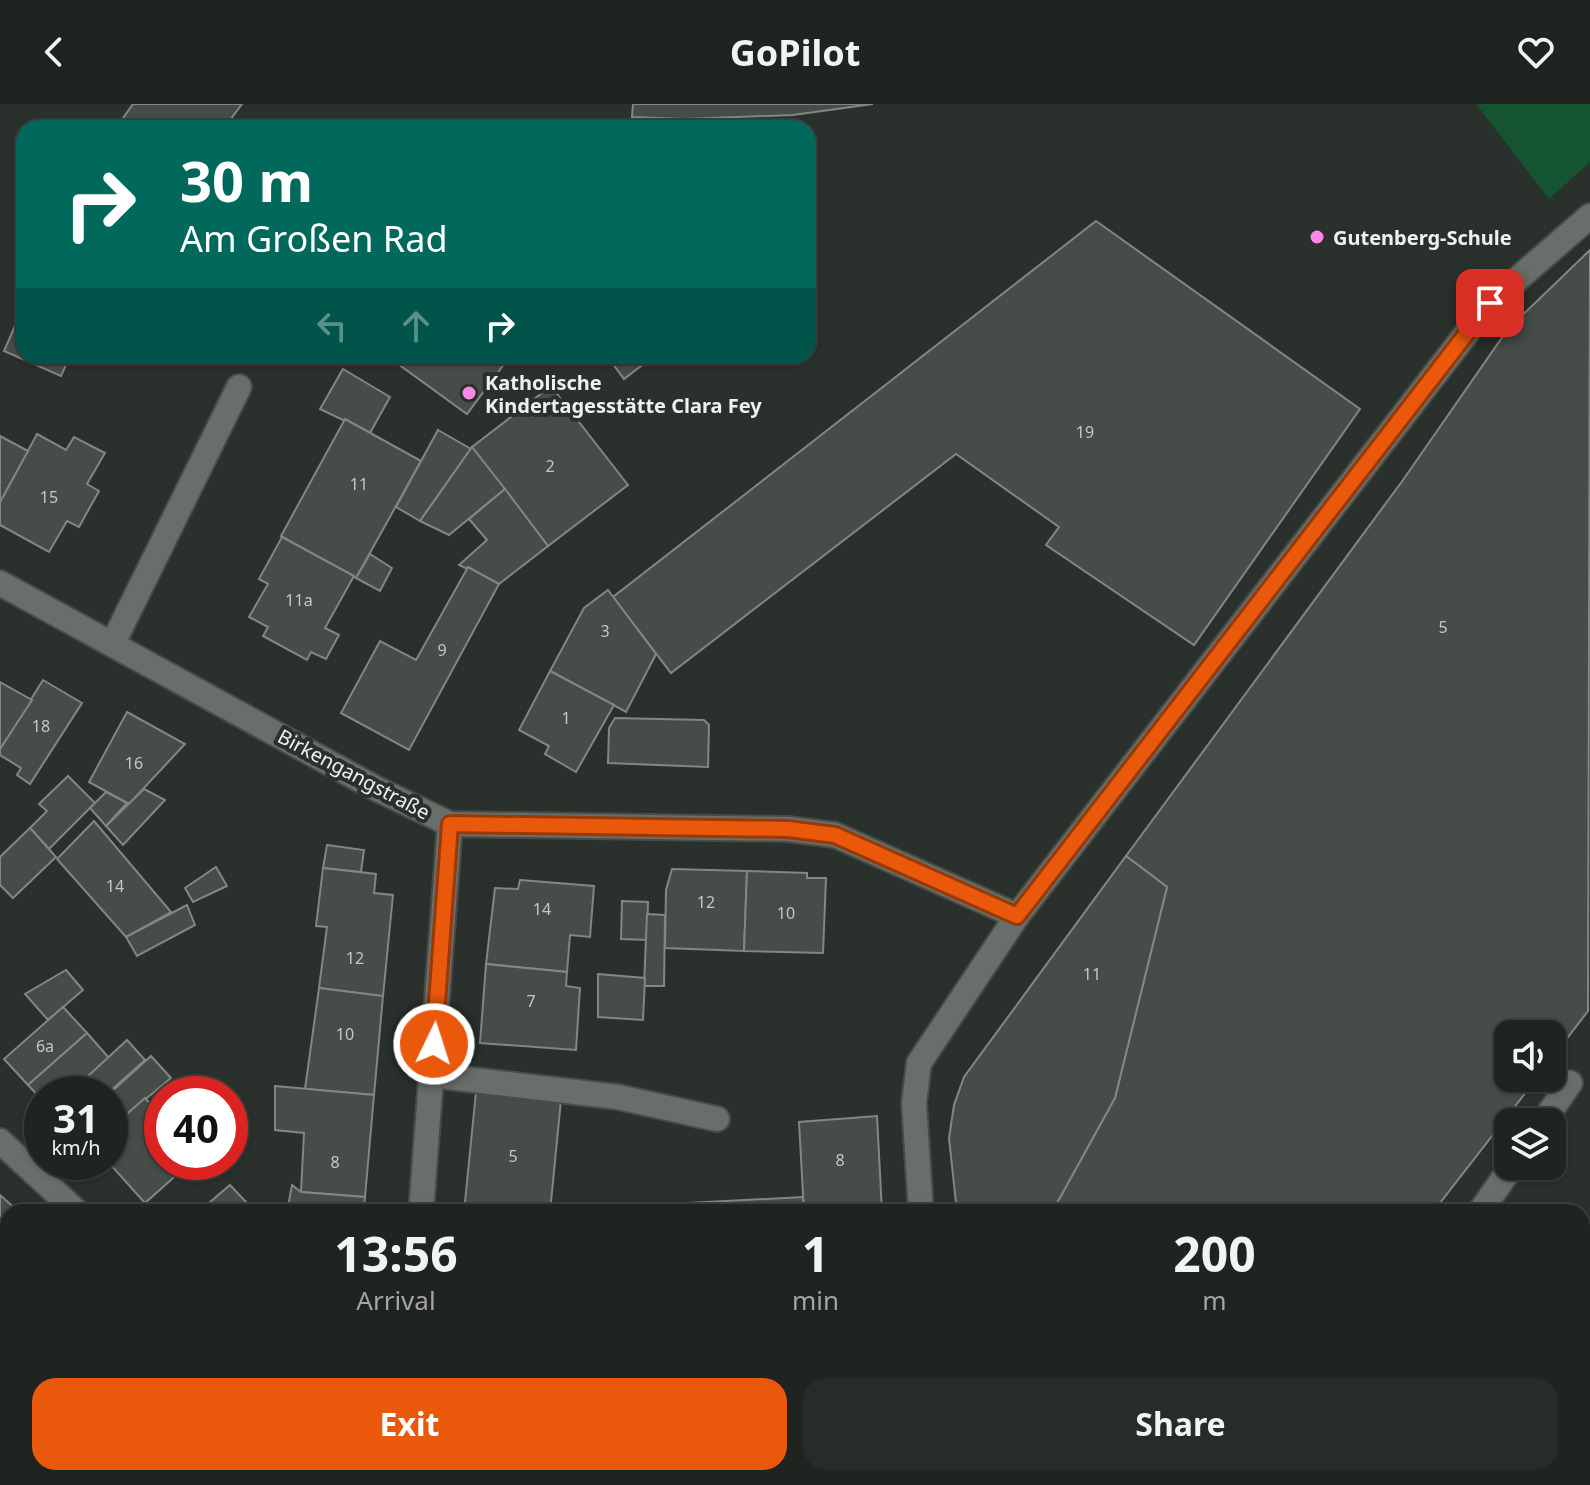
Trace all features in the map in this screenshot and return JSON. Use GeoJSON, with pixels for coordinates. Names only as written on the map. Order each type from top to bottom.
{"type":"FeatureCollection","features":[{"type":"Feature","properties":{"kind":"street"},"geometry":{"type":"LineString","coordinates":[[920,1204],[914,1103],[919,1063],[1017,916],[1490,303],[1590,216]]}},
{"type":"Feature","properties":{"kind":"street"},"geometry":{"type":"LineString","coordinates":[[113,643],[239,387]]}},
{"type":"Feature","properties":{"kind":"street","name":"Birkengangstraße"},"geometry":{"type":"LineString","coordinates":[[0,583],[375,788],[450,824],[422,1204]]}},
{"type":"Feature","properties":{"kind":"street"},"geometry":{"type":"LineString","coordinates":[[450,824],[788,829],[835,835],[1017,916]]}},
{"type":"Feature","properties":{"kind":"street"},"geometry":{"type":"LineString","coordinates":[[431,1075],[618,1097],[717,1119]]}},
{"type":"Feature","properties":{"kind":"street"},"geometry":{"type":"LineString","coordinates":[[1553,1108],[1570,1083]]}},
{"type":"Feature","properties":{"kind":"street"},"geometry":{"type":"LineString","coordinates":[[0,1141],[68,1204]]}},
{"type":"Feature","properties":{"kind":"street"},"geometry":{"type":"LineString","coordinates":[[1486,1204],[1502,1180]]}},
{"type":"Feature","properties":{"kind":"green space"},"geometry":{"type":"Polygon","coordinates":[[[1476,104],[1590,104],[1590,162],[1549,199],[1476,104]]]}},
{"type":"Feature","properties":{"kind":"building"},"geometry":{"type":"Polygon","coordinates":[[[133,104],[242,104],[230,120],[122,120],[133,104]]]}},
{"type":"Feature","properties":{"kind":"building"},"geometry":{"type":"Polygon","coordinates":[[[633,104],[873,104],[793,115],[684,119],[632,117],[633,104]]]}},
{"type":"Feature","properties":{"kind":"building"},"geometry":{"type":"Polygon","coordinates":[[[1096,221],[1360,409],[1194,645],[1046,545],[1059,527],[956,454],[671,673],[613,597],[1096,221]]]}},
{"type":"Feature","properties":{"kind":"building"},"geometry":{"type":"Polygon","coordinates":[[[1590,250],[1588,1011],[1566,1040],[1566,1020],[1494,1020],[1494,1092],[1526,1092],[1514,1108],[1494,1108],[1494,1133],[1439,1204],[1056,1204],[1115,1098],[1167,887],[1126,856],[1403,480],[1508,329],[1590,250]]]}},
{"type":"Feature","properties":{"kind":"building"},"geometry":{"type":"Polygon","coordinates":[[[16,323],[16,356],[4,351],[16,323]]]}},
{"type":"Feature","properties":{"kind":"building"},"geometry":{"type":"Polygon","coordinates":[[[34,364],[66,364],[61,376],[34,364]]]}},
{"type":"Feature","properties":{"kind":"building"},"geometry":{"type":"Polygon","coordinates":[[[398,364],[504,364],[467,414],[398,364]]]}},
{"type":"Feature","properties":{"kind":"building"},"geometry":{"type":"Polygon","coordinates":[[[613,364],[644,364],[624,379],[613,364]]]}},
{"type":"Feature","properties":{"kind":"building"},"geometry":{"type":"Polygon","coordinates":[[[343,369],[390,397],[370,433],[320,409],[343,369]]]}},
{"type":"Feature","properties":{"kind":"building"},"geometry":{"type":"Polygon","coordinates":[[[551,386],[628,485],[548,546],[472,447],[551,386]]]}},
{"type":"Feature","properties":{"kind":"building"},"geometry":{"type":"Polygon","coordinates":[[[345,419],[421,461],[356,578],[281,536],[345,419]]]}},
{"type":"Feature","properties":{"kind":"building"},"geometry":{"type":"Polygon","coordinates":[[[438,430],[471,449],[420,521],[396,507],[438,430]]]}},
{"type":"Feature","properties":{"kind":"building"},"geometry":{"type":"Polygon","coordinates":[[[37,434],[66,450],[74,437],[105,453],[87,484],[99,491],[79,527],[67,521],[49,552],[0,525],[0,502],[37,434]]]}},
{"type":"Feature","properties":{"kind":"building"},"geometry":{"type":"Polygon","coordinates":[[[0,436],[28,451],[0,502],[0,436]]]}},
{"type":"Feature","properties":{"kind":"building"},"geometry":{"type":"Polygon","coordinates":[[[472,447],[505,489],[449,535],[420,521],[472,447]]]}},
{"type":"Feature","properties":{"kind":"building"},"geometry":{"type":"Polygon","coordinates":[[[505,489],[548,546],[499,584],[459,565],[487,540],[469,519],[505,489]]]}},
{"type":"Feature","properties":{"kind":"building"},"geometry":{"type":"Polygon","coordinates":[[[282,537],[354,576],[325,628],[339,635],[326,659],[311,652],[307,660],[263,636],[268,627],[249,617],[268,584],[259,579],[282,537]]]}},
{"type":"Feature","properties":{"kind":"building"},"geometry":{"type":"Polygon","coordinates":[[[370,554],[392,568],[380,591],[356,578],[370,554]]]}},
{"type":"Feature","properties":{"kind":"building"},"geometry":{"type":"Polygon","coordinates":[[[468,567],[499,584],[409,750],[341,713],[380,641],[416,660],[468,567]]]}},
{"type":"Feature","properties":{"kind":"building"},"geometry":{"type":"Polygon","coordinates":[[[608,590],[656,654],[626,712],[550,671],[584,608],[608,590]]]}},
{"type":"Feature","properties":{"kind":"building"},"geometry":{"type":"Polygon","coordinates":[[[550,671],[614,705],[576,772],[545,754],[549,746],[519,730],[550,671]]]}},
{"type":"Feature","properties":{"kind":"building"},"geometry":{"type":"Polygon","coordinates":[[[43,680],[82,703],[30,784],[17,775],[21,768],[0,755],[0,749],[43,680]]]}},
{"type":"Feature","properties":{"kind":"building"},"geometry":{"type":"Polygon","coordinates":[[[0,682],[32,700],[0,749],[0,682]]]}},
{"type":"Feature","properties":{"kind":"building"},"geometry":{"type":"Polygon","coordinates":[[[127,712],[185,744],[129,804],[89,782],[127,712]]]}},
{"type":"Feature","properties":{"kind":"building"},"geometry":{"type":"Polygon","coordinates":[[[615,718],[704,720],[709,725],[708,767],[608,763],[609,728],[615,718]]]}},
{"type":"Feature","properties":{"kind":"building"},"geometry":{"type":"Polygon","coordinates":[[[68,776],[95,803],[49,849],[30,828],[47,811],[39,804],[68,776]]]}},
{"type":"Feature","properties":{"kind":"building"},"geometry":{"type":"Polygon","coordinates":[[[144,789],[165,800],[123,845],[106,826],[144,789]]]}},
{"type":"Feature","properties":{"kind":"building"},"geometry":{"type":"Polygon","coordinates":[[[106,792],[127,803],[106,826],[90,808],[106,792]]]}},
{"type":"Feature","properties":{"kind":"building"},"geometry":{"type":"Polygon","coordinates":[[[94,821],[171,912],[126,937],[57,859],[94,821]]]}},
{"type":"Feature","properties":{"kind":"building"},"geometry":{"type":"Polygon","coordinates":[[[30,828],[56,857],[13,898],[0,885],[0,857],[30,828]]]}},
{"type":"Feature","properties":{"kind":"building"},"geometry":{"type":"Polygon","coordinates":[[[327,845],[364,850],[361,872],[323,868],[327,845]]]}},
{"type":"Feature","properties":{"kind":"building"},"geometry":{"type":"Polygon","coordinates":[[[1126,856],[1167,887],[1115,1098],[1056,1204],[956,1204],[949,1138],[954,1105],[964,1077],[1126,856]]]}},
{"type":"Feature","properties":{"kind":"building"},"geometry":{"type":"Polygon","coordinates":[[[216,867],[227,886],[193,902],[185,888],[216,867]]]}},
{"type":"Feature","properties":{"kind":"building"},"geometry":{"type":"Polygon","coordinates":[[[323,868],[376,874],[374,893],[393,895],[383,996],[319,988],[327,927],[316,926],[323,868]]]}},
{"type":"Feature","properties":{"kind":"building"},"geometry":{"type":"Polygon","coordinates":[[[672,869],[747,871],[744,951],[665,948],[666,890],[672,869]]]}},
{"type":"Feature","properties":{"kind":"building"},"geometry":{"type":"Polygon","coordinates":[[[747,871],[807,873],[807,878],[826,878],[823,953],[744,951],[747,871]]]}},
{"type":"Feature","properties":{"kind":"building"},"geometry":{"type":"Polygon","coordinates":[[[520,880],[594,886],[590,937],[570,935],[567,972],[486,964],[495,888],[518,889],[520,880]]]}},
{"type":"Feature","properties":{"kind":"building"},"geometry":{"type":"Polygon","coordinates":[[[622,901],[648,902],[647,940],[621,939],[622,901]]]}},
{"type":"Feature","properties":{"kind":"building"},"geometry":{"type":"Polygon","coordinates":[[[187,905],[195,925],[137,956],[126,937],[187,905]]]}},
{"type":"Feature","properties":{"kind":"building"},"geometry":{"type":"Polygon","coordinates":[[[647,914],[665,915],[664,986],[644,986],[647,914]]]}},
{"type":"Feature","properties":{"kind":"building"},"geometry":{"type":"Polygon","coordinates":[[[486,964],[567,972],[566,986],[580,988],[576,1050],[480,1043],[486,964]]]}},
{"type":"Feature","properties":{"kind":"building"},"geometry":{"type":"Polygon","coordinates":[[[66,970],[83,990],[48,1020],[25,994],[66,970]]]}},
{"type":"Feature","properties":{"kind":"building"},"geometry":{"type":"Polygon","coordinates":[[[598,974],[645,978],[643,1020],[598,1017],[598,974]]]}},
{"type":"Feature","properties":{"kind":"building"},"geometry":{"type":"Polygon","coordinates":[[[319,988],[383,996],[374,1095],[305,1089],[319,988]]]}},
{"type":"Feature","properties":{"kind":"building"},"geometry":{"type":"Polygon","coordinates":[[[63,1007],[87,1033],[38,1076],[24,1076],[24,1081],[4,1059],[63,1007]]]}},
{"type":"Feature","properties":{"kind":"building"},"geometry":{"type":"Polygon","coordinates":[[[87,1033],[109,1058],[89,1076],[38,1076],[87,1033]]]}},
{"type":"Feature","properties":{"kind":"building"},"geometry":{"type":"Polygon","coordinates":[[[127,1040],[145,1060],[127,1076],[88,1076],[127,1040]]]}},
{"type":"Feature","properties":{"kind":"building"},"geometry":{"type":"Polygon","coordinates":[[[151,1056],[169,1076],[144,1076],[144,1100],[128,1114],[128,1077],[151,1056]]]}},
{"type":"Feature","properties":{"kind":"building"},"geometry":{"type":"Polygon","coordinates":[[[275,1086],[374,1095],[365,1197],[301,1192],[304,1133],[275,1130],[275,1086]]]}},
{"type":"Feature","properties":{"kind":"building"},"geometry":{"type":"Polygon","coordinates":[[[476,1092],[561,1100],[551,1204],[465,1204],[476,1092]]]}},
{"type":"Feature","properties":{"kind":"building"},"geometry":{"type":"Polygon","coordinates":[[[144,1099],[144,1180],[171,1180],[145,1203],[124,1180],[128,1180],[128,1113],[144,1099]]]}},
{"type":"Feature","properties":{"kind":"building"},"geometry":{"type":"Polygon","coordinates":[[[877,1116],[882,1204],[804,1204],[799,1122],[877,1116]]]}},
{"type":"Feature","properties":{"kind":"building"},"geometry":{"type":"Polygon","coordinates":[[[230,1185],[246,1202],[244,1204],[208,1204],[230,1185]]]}},
{"type":"Feature","properties":{"kind":"building"},"geometry":{"type":"Polygon","coordinates":[[[292,1185],[301,1192],[365,1197],[365,1204],[288,1204],[292,1185]]]}},
{"type":"Feature","properties":{"kind":"building"},"geometry":{"type":"Polygon","coordinates":[[[0,1195],[10,1204],[0,1204],[0,1195]]]}},
{"type":"Feature","properties":{"kind":"building"},"geometry":{"type":"Polygon","coordinates":[[[803,1197],[803,1204],[668,1204],[803,1197]]]}},
{"type":"Feature","properties":{"kind":"place","name":"Gutenberg-Schule"},"geometry":{"type":"Point","coordinates":[1317,237]}},
{"type":"Feature","properties":{"kind":"place","name":"Katholische Kindertagesstätte Clara Fey"},"geometry":{"type":"Point","coordinates":[469,393]}},
{"type":"Feature","properties":{"kind":"route"},"geometry":{"type":"LineString","coordinates":[[434,1044],[450,824],[788,829],[835,835],[1017,916],[1490,303]]}}]}
